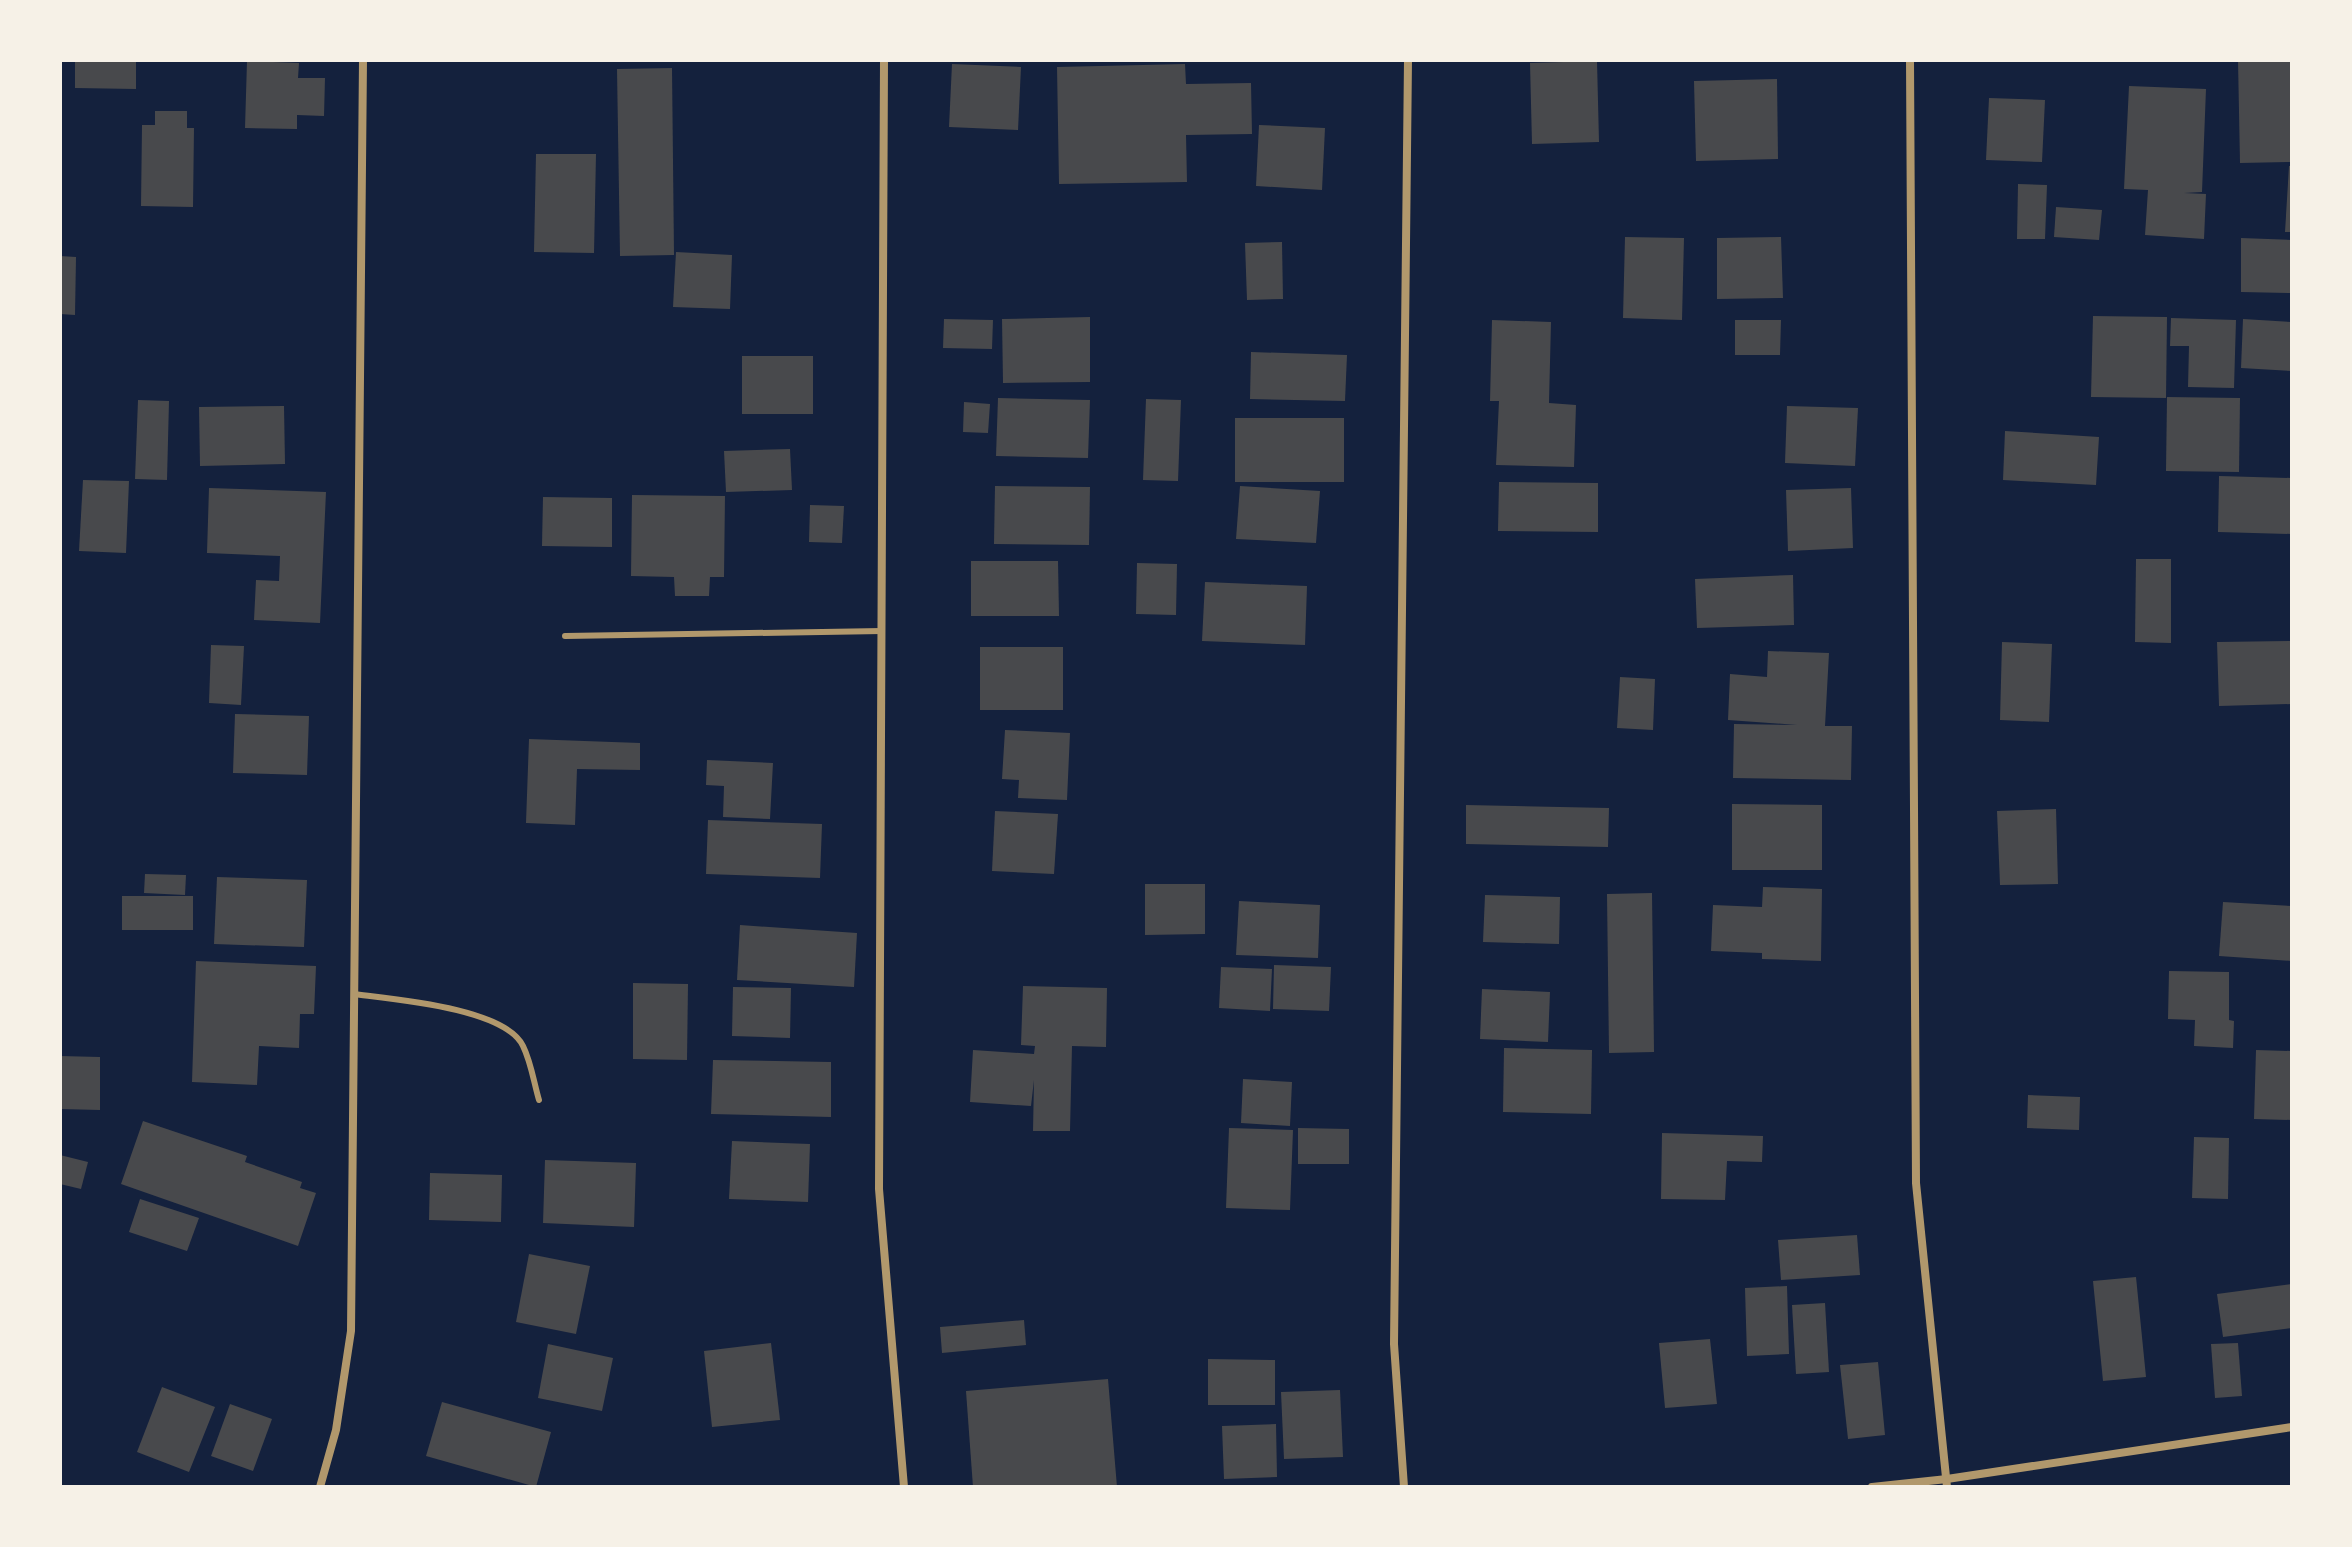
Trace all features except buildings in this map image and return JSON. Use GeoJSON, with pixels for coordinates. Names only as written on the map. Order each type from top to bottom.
{"type":"FeatureCollection","features":[{"type":"Feature","properties":{"kind":"street"},"geometry":{"type":"LineString","coordinates":[[320,1487],[336,1430],[351,1331],[363,60]]}},
{"type":"Feature","properties":{"kind":"street"},"geometry":{"type":"LineString","coordinates":[[884,60],[879,1189],[904,1487]]}},
{"type":"Feature","properties":{"kind":"street"},"geometry":{"type":"LineString","coordinates":[[1404,1487],[1394,1344],[1408,60]]}},
{"type":"Feature","properties":{"kind":"street"},"geometry":{"type":"LineString","coordinates":[[1910,60],[1916,1183],[1947,1483]]}},
{"type":"Feature","properties":{"kind":"street"},"geometry":{"type":"LineString","coordinates":[[1872,1487],[1947,1483],[2292,1427]]}},
{"type":"Feature","properties":{"kind":"lane"},"geometry":{"type":"LineString","coordinates":[[565,636],[882,631]]}},
{"type":"Feature","properties":{"kind":"lane"},"geometry":{"type":"LineString","coordinates":[[354,994],[434,1004],[491,1020],[522,1043],[539,1100]]}}]}
